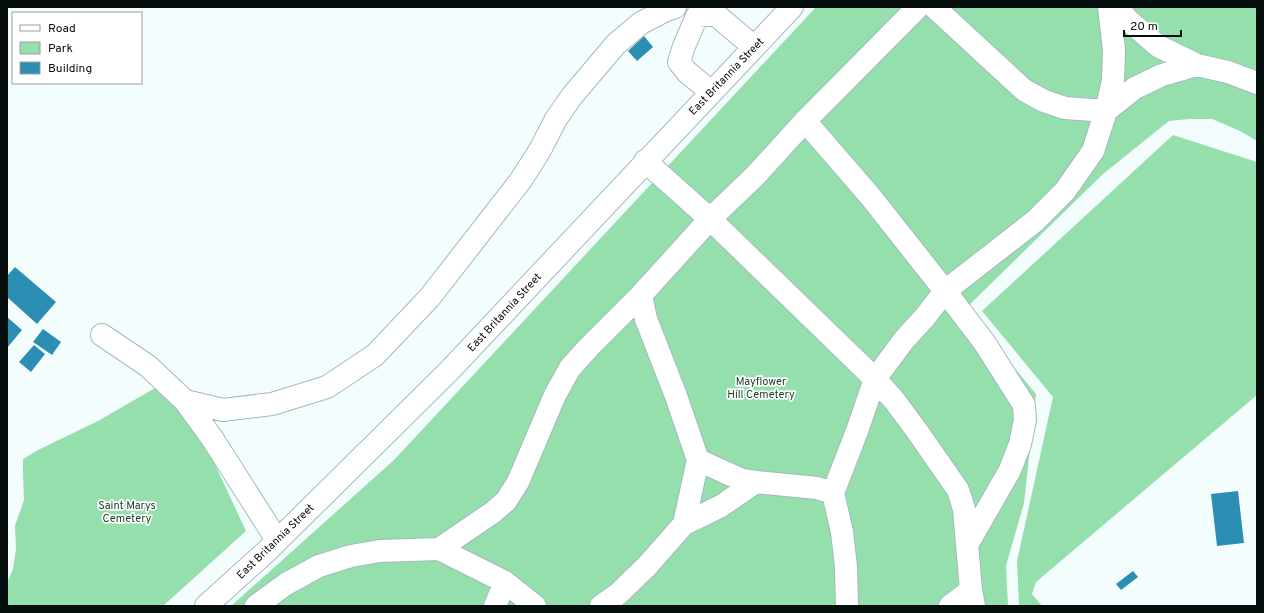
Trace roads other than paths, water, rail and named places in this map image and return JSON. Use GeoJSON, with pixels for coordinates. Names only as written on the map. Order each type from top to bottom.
{"type":"FeatureCollection","features":[{"type":"Feature","properties":{"kind":"street"},"geometry":{"type":"LineString","coordinates":[[185,401],[223,410],[272,404],[327,388],[375,355],[430,297],[521,180],[540,150],[556,119],[572,96],[616,44],[641,23],[675,7]]}},
{"type":"Feature","properties":{"kind":"street","name":"East Britannia Street"},"geometry":{"type":"LineString","coordinates":[[206,606],[277,540],[449,371],[645,161],[792,7]]}},
{"type":"Feature","properties":{"kind":"street"},"geometry":{"type":"LineString","coordinates":[[439,548],[492,513],[506,501],[518,482],[555,395],[570,368],[589,346],[641,295],[710,219],[755,176],[805,121],[918,7]]}},
{"type":"Feature","properties":{"kind":"street"},"geometry":{"type":"LineString","coordinates":[[934,7],[1024,90],[1044,101],[1065,108],[1106,111],[1135,88],[1162,75],[1197,65]]}},
{"type":"Feature","properties":{"kind":"street"},"geometry":{"type":"LineString","coordinates":[[847,606],[846,560],[842,532],[833,493],[875,379],[904,340],[925,317],[945,291],[1035,221],[1065,191],[1093,151],[1106,111],[1113,81],[1114,50],[1109,7]]}},
{"type":"Feature","properties":{"kind":"street"},"geometry":{"type":"LineString","coordinates":[[1116,7],[1128,20],[1158,46],[1197,65],[1228,72],[1257,83]]}},
{"type":"Feature","properties":{"kind":"street"},"geometry":{"type":"LineString","coordinates":[[711,92],[687,72],[679,62],[697,11],[715,14],[754,47]]}},
{"type":"Feature","properties":{"kind":"street"},"geometry":{"type":"LineString","coordinates":[[805,121],[870,196],[945,291],[984,342],[1024,404],[1025,420],[1020,444],[1010,470],[967,545]]}},
{"type":"Feature","properties":{"kind":"street"},"geometry":{"type":"LineString","coordinates":[[645,161],[710,219],[875,379],[894,400],[942,466],[958,490],[964,509],[972,598],[950,606]]}},
{"type":"Feature","properties":{"kind":"street"},"geometry":{"type":"LineString","coordinates":[[641,295],[646,319],[676,396],[698,460],[684,524]]}},
{"type":"Feature","properties":{"kind":"street"},"geometry":{"type":"LineString","coordinates":[[102,335],[148,366],[185,401],[212,438],[277,540]]}},
{"type":"Feature","properties":{"kind":"street"},"geometry":{"type":"LineString","coordinates":[[698,460],[742,480],[817,488],[833,493]]}},
{"type":"Feature","properties":{"kind":"street"},"geometry":{"type":"LineString","coordinates":[[601,606],[618,594],[647,566],[684,524],[721,506],[756,482]]}},
{"type":"Feature","properties":{"kind":"street"},"geometry":{"type":"LineString","coordinates":[[256,606],[286,584],[319,566],[351,556],[380,551],[439,548],[505,582],[536,606]]}},
{"type":"Feature","properties":{"kind":"street"},"geometry":{"type":"LineString","coordinates":[[495,606],[505,582]]}},
{"type":"Feature","properties":{"kind":"park label","name":"Mayflower Hill Cemetery"},"geometry":{"type":"Point","coordinates":[761,387]}},
{"type":"Feature","properties":{"kind":"park label","name":"Saint Marys Cemetery"},"geometry":{"type":"Point","coordinates":[127,511]}}]}
